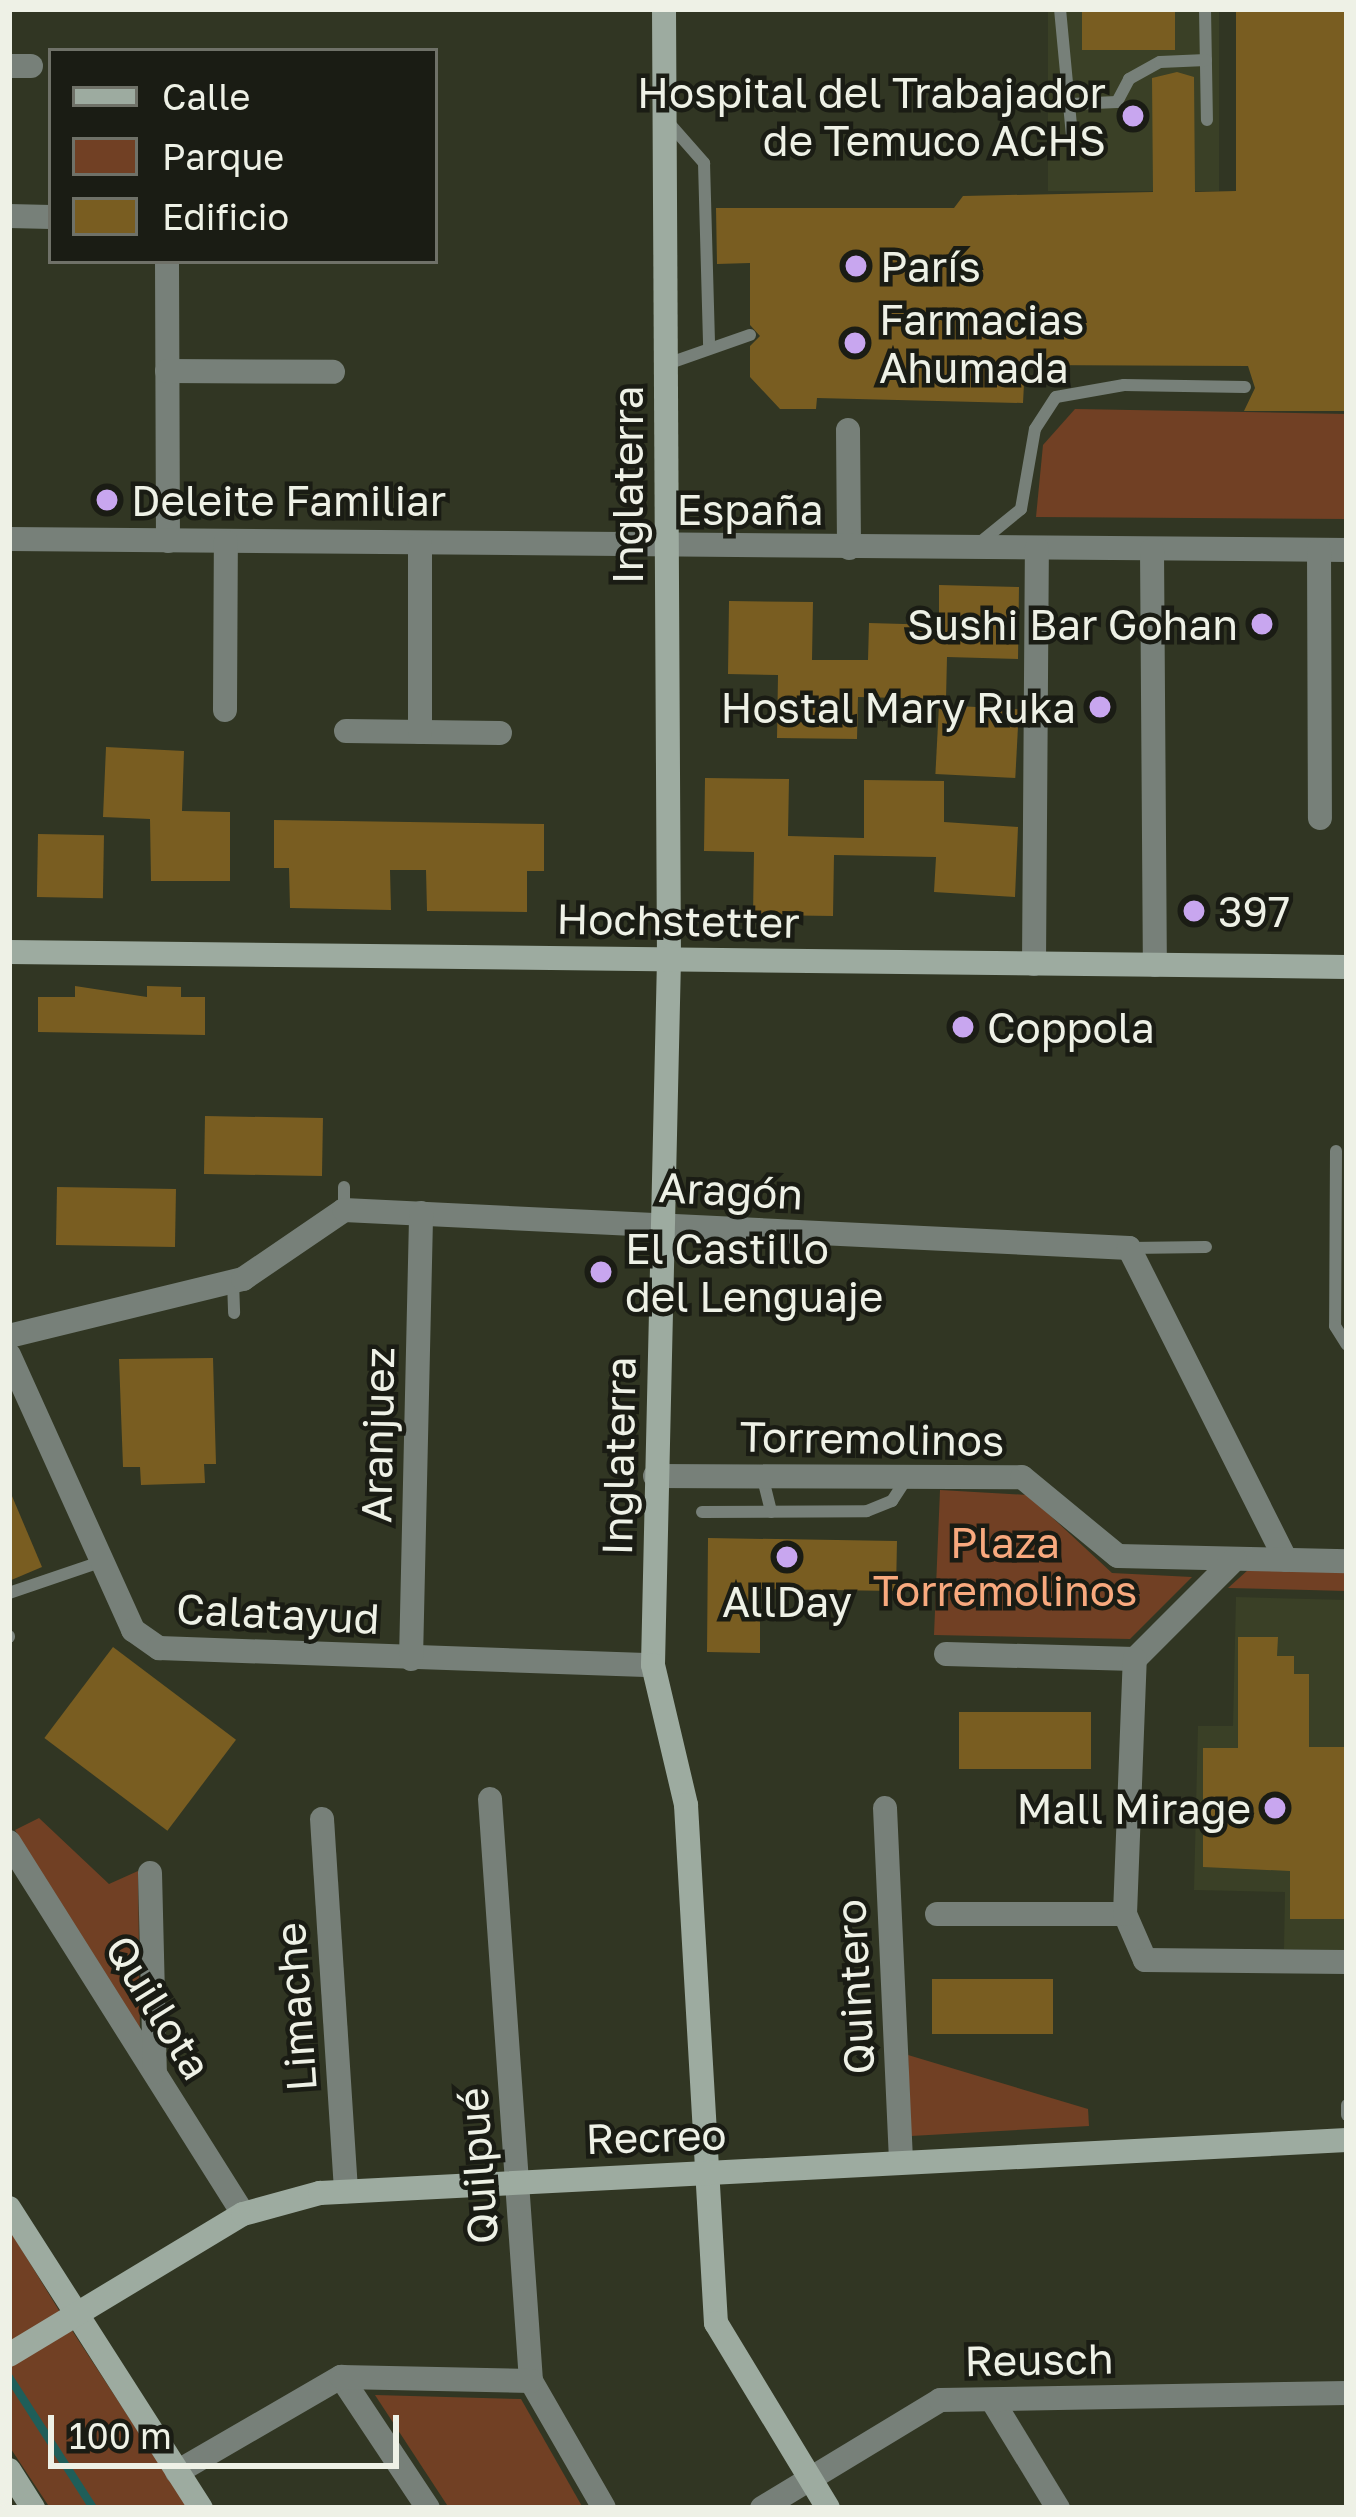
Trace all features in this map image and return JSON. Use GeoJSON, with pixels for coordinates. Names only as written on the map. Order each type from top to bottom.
{"type":"FeatureCollection","features":[{"type":"Feature","properties":{"kind":"street","name":"Inglaterra"},"geometry":{"type":"LineString","coordinates":[[664,9],[669,959],[653,1665],[686,1805],[716,2324],[828,2508]]}},
{"type":"Feature","properties":{"kind":"street"},"geometry":{"type":"LineString","coordinates":[[9,216],[48,217]]}},
{"type":"Feature","properties":{"kind":"street"},"geometry":{"type":"LineString","coordinates":[[167,264],[168,541]]}},
{"type":"Feature","properties":{"kind":"street"},"geometry":{"type":"LineString","coordinates":[[167,371],[333,372]]}},
{"type":"Feature","properties":{"kind":"street"},"geometry":{"type":"LineString","coordinates":[[848,430],[849,548]]}},
{"type":"Feature","properties":{"kind":"street","name":"España"},"geometry":{"type":"LineString","coordinates":[[9,539],[1347,550]]}},
{"type":"Feature","properties":{"kind":"street"},"geometry":{"type":"LineString","coordinates":[[225,710],[226,542]]}},
{"type":"Feature","properties":{"kind":"street"},"geometry":{"type":"LineString","coordinates":[[419,732],[420,544]]}},
{"type":"Feature","properties":{"kind":"street"},"geometry":{"type":"LineString","coordinates":[[1034,964],[1037,549]]}},
{"type":"Feature","properties":{"kind":"street"},"geometry":{"type":"LineString","coordinates":[[1152,550],[1155,965]]}},
{"type":"Feature","properties":{"kind":"street"},"geometry":{"type":"LineString","coordinates":[[1319,550],[1320,818]]}},
{"type":"Feature","properties":{"kind":"street"},"geometry":{"type":"LineString","coordinates":[[346,731],[500,733]]}},
{"type":"Feature","properties":{"kind":"street","name":"Hochstetter"},"geometry":{"type":"LineString","coordinates":[[9,952],[1347,967]]}},
{"type":"Feature","properties":{"kind":"street","name":"Aragón"},"geometry":{"type":"LineString","coordinates":[[9,1336],[248,1284],[344,1198],[422,1213],[1129,1249]]}},
{"type":"Feature","properties":{"kind":"street","name":"Aranjuez"},"geometry":{"type":"LineString","coordinates":[[411,1659],[422,1213]]}},
{"type":"Feature","properties":{"kind":"street"},"geometry":{"type":"LineString","coordinates":[[1129,1249],[1286,1560]]}},
{"type":"Feature","properties":{"kind":"street","name":"Calatayud"},"geometry":{"type":"LineString","coordinates":[[9,1355],[134,1630],[159,1648],[653,1665]]}},
{"type":"Feature","properties":{"kind":"street","name":"Torremolinos"},"geometry":{"type":"LineString","coordinates":[[655,1476],[1022,1477],[1118,1556],[1347,1561]]}},
{"type":"Feature","properties":{"kind":"street"},"geometry":{"type":"LineString","coordinates":[[1235,1559],[1135,1659],[1125,1915],[1145,1960],[1347,1962]]}},
{"type":"Feature","properties":{"kind":"street"},"geometry":{"type":"LineString","coordinates":[[946,1654],[1135,1659]]}},
{"type":"Feature","properties":{"kind":"street","name":"Quilpué"},"geometry":{"type":"LineString","coordinates":[[490,1799],[531,2381],[604,2508]]}},
{"type":"Feature","properties":{"kind":"street","name":"Quintero"},"geometry":{"type":"LineString","coordinates":[[885,1808],[901,2162]]}},
{"type":"Feature","properties":{"kind":"street","name":"Limache"},"geometry":{"type":"LineString","coordinates":[[322,1819],[346,2191]]}},
{"type":"Feature","properties":{"kind":"street","name":"Quillota"},"geometry":{"type":"LineString","coordinates":[[9,1842],[243,2214]]}},
{"type":"Feature","properties":{"kind":"street"},"geometry":{"type":"LineString","coordinates":[[150,1873],[155,2074]]}},
{"type":"Feature","properties":{"kind":"street"},"geometry":{"type":"LineString","coordinates":[[937,1914],[1125,1915]]}},
{"type":"Feature","properties":{"kind":"street","name":"Recreo"},"geometry":{"type":"LineString","coordinates":[[18,2349],[243,2214],[346,2191],[1347,2140]]}},
{"type":"Feature","properties":{"kind":"street"},"geometry":{"type":"LineString","coordinates":[[9,2208],[201,2508]]}},
{"type":"Feature","properties":{"kind":"street"},"geometry":{"type":"LineString","coordinates":[[177,2471],[341,2377],[531,2381]]}},
{"type":"Feature","properties":{"kind":"street"},"geometry":{"type":"LineString","coordinates":[[341,2377],[428,2508]]}},
{"type":"Feature","properties":{"kind":"street","name":"Reusch"},"geometry":{"type":"LineString","coordinates":[[762,2508],[925,2405],[1347,2393]]}},
{"type":"Feature","properties":{"kind":"street"},"geometry":{"type":"LineString","coordinates":[[992,2400],[1058,2508]]}},
{"type":"Feature","properties":{"kind":"street"},"geometry":{"type":"LineString","coordinates":[[9,2470],[34,2508]]}},
{"type":"Feature","properties":{"kind":"lane"},"geometry":{"type":"LineString","coordinates":[[1060,9],[1072,134]]}},
{"type":"Feature","properties":{"kind":"lane"},"geometry":{"type":"LineString","coordinates":[[1205,9],[1207,120]]}},
{"type":"Feature","properties":{"kind":"lane"},"geometry":{"type":"LineString","coordinates":[[1071,104],[1113,103],[1148,67],[1206,60]]}},
{"type":"Feature","properties":{"kind":"lane"},"geometry":{"type":"LineString","coordinates":[[664,118],[704,164],[709,346]]}},
{"type":"Feature","properties":{"kind":"lane"},"geometry":{"type":"LineString","coordinates":[[665,365],[751,335]]}},
{"type":"Feature","properties":{"kind":"lane"},"geometry":{"type":"LineString","coordinates":[[965,548],[1022,508],[1035,429],[1056,397],[1124,385],[1245,387]]}},
{"type":"Feature","properties":{"kind":"lane"},"geometry":{"type":"LineString","coordinates":[[1336,1151],[1335,1326],[1347,1346]]}},
{"type":"Feature","properties":{"kind":"lane"},"geometry":{"type":"LineString","coordinates":[[1129,1249],[1206,1246]]}},
{"type":"Feature","properties":{"kind":"lane"},"geometry":{"type":"LineString","coordinates":[[234,1313],[248,1284]]}},
{"type":"Feature","properties":{"kind":"lane"},"geometry":{"type":"LineString","coordinates":[[702,1512],[876,1509],[910,1474]]}},
{"type":"Feature","properties":{"kind":"lane"},"geometry":{"type":"LineString","coordinates":[[762,1475],[771,1512]]}},
{"type":"Feature","properties":{"kind":"lane"},"geometry":{"type":"LineString","coordinates":[[9,1593],[104,1560]]}},
{"type":"Feature","properties":{"kind":"lane"},"geometry":{"type":"LineString","coordinates":[[1347,2105],[1347,2115]]}},
{"type":"Feature","properties":{"kind":"shaded area","name":"Hospital del Trabajador de Temuco ACHS"},"geometry":{"type":"Polygon","coordinates":[[[1048,9],[1219,9],[1219,191],[1048,191],[1048,9]]]}},
{"type":"Feature","properties":{"kind":"shaded area","name":"Mall Mirage"},"geometry":{"type":"Polygon","coordinates":[[[1236,1597],[1347,1600],[1347,1950],[1284,1949],[1285,1892],[1194,1890],[1198,1726],[1233,1726],[1236,1597]]]}},
{"type":"Feature","properties":{"kind":"green space"},"geometry":{"type":"Polygon","coordinates":[[[1075,409],[1347,414],[1347,519],[1036,517],[1043,445],[1075,409]]]}},
{"type":"Feature","properties":{"kind":"green space","name":"Plaza Torremolinos"},"geometry":{"type":"Polygon","coordinates":[[[940,1490],[1028,1495],[1112,1573],[1192,1577],[1130,1639],[934,1635],[940,1490]]]}},
{"type":"Feature","properties":{"kind":"green space"},"geometry":{"type":"Polygon","coordinates":[[[1248,1570],[1347,1571],[1347,1591],[1228,1588],[1248,1570]]]}},
{"type":"Feature","properties":{"kind":"green space"},"geometry":{"type":"Polygon","coordinates":[[[39,1818],[109,1884],[138,1871],[140,2037],[15,1830],[39,1818]]]}},
{"type":"Feature","properties":{"kind":"green space"},"geometry":{"type":"Polygon","coordinates":[[[908,2055],[1088,2109],[1089,2126],[911,2136],[908,2055]]]}},
{"type":"Feature","properties":{"kind":"green space"},"geometry":{"type":"Polygon","coordinates":[[[9,2229],[188,2508],[50,2508],[9,2446],[9,2229]]]}},
{"type":"Feature","properties":{"kind":"green space"},"geometry":{"type":"Polygon","coordinates":[[[375,2395],[521,2399],[583,2508],[449,2508],[375,2395]]]}},
{"type":"Feature","properties":{"kind":"building"},"geometry":{"type":"Polygon","coordinates":[[[1082,9],[1175,9],[1175,50],[1082,50],[1082,9]]]}},
{"type":"Feature","properties":{"kind":"building"},"geometry":{"type":"Polygon","coordinates":[[[1236,9],[1347,9],[1347,411],[1244,411],[1255,388],[1248,366],[1025,365],[1023,403],[817,398],[816,409],[780,409],[750,377],[750,346],[760,336],[750,325],[750,263],[717,264],[716,208],[954,208],[963,196],[1153,192],[1152,78],[1177,72],[1194,77],[1195,192],[1236,191],[1236,9]]]}},
{"type":"Feature","properties":{"kind":"building"},"geometry":{"type":"Polygon","coordinates":[[[939,585],[1019,587],[1018,659],[947,657],[946,699],[858,697],[857,739],[777,738],[778,675],[728,674],[729,601],[813,602],[812,660],[868,660],[869,623],[939,625],[939,585]]]}},
{"type":"Feature","properties":{"kind":"building"},"geometry":{"type":"Polygon","coordinates":[[[939,705],[1019,709],[1015,778],[935,774],[939,705]]]}},
{"type":"Feature","properties":{"kind":"building"},"geometry":{"type":"Polygon","coordinates":[[[106,747],[184,751],[182,811],[230,812],[230,881],[151,881],[150,819],[103,817],[106,747]]]}},
{"type":"Feature","properties":{"kind":"building"},"geometry":{"type":"Polygon","coordinates":[[[705,778],[789,779],[788,836],[864,838],[864,780],[944,781],[944,822],[1018,827],[1015,897],[934,892],[936,857],[834,855],[833,916],[753,915],[754,852],[704,851],[705,778]]]}},
{"type":"Feature","properties":{"kind":"building"},"geometry":{"type":"Polygon","coordinates":[[[274,820],[544,824],[544,871],[527,871],[527,912],[427,911],[426,870],[390,870],[391,910],[290,908],[289,868],[274,868],[274,820]]]}},
{"type":"Feature","properties":{"kind":"building"},"geometry":{"type":"Polygon","coordinates":[[[38,834],[104,835],[103,898],[37,897],[38,834]]]}},
{"type":"Feature","properties":{"kind":"building"},"geometry":{"type":"Polygon","coordinates":[[[75,986],[147,997],[147,986],[181,987],[181,997],[205,997],[205,1035],[38,1032],[38,997],[75,997],[75,986]]]}},
{"type":"Feature","properties":{"kind":"building"},"geometry":{"type":"Polygon","coordinates":[[[205,1116],[323,1118],[322,1176],[204,1174],[205,1116]]]}},
{"type":"Feature","properties":{"kind":"building"},"geometry":{"type":"Polygon","coordinates":[[[57,1187],[176,1189],[175,1247],[56,1245],[57,1187]]]}},
{"type":"Feature","properties":{"kind":"building"},"geometry":{"type":"Polygon","coordinates":[[[213,1358],[216,1464],[204,1464],[205,1483],[141,1485],[140,1467],[123,1467],[119,1359],[213,1358]]]}},
{"type":"Feature","properties":{"kind":"building"},"geometry":{"type":"Polygon","coordinates":[[[9,1489],[42,1567],[9,1581],[9,1489]]]}},
{"type":"Feature","properties":{"kind":"building"},"geometry":{"type":"Polygon","coordinates":[[[708,1538],[897,1541],[896,1591],[760,1589],[760,1653],[707,1652],[708,1538]]]}},
{"type":"Feature","properties":{"kind":"building","name":"Mall Mirage"},"geometry":{"type":"Polygon","coordinates":[[[1238,1637],[1278,1637],[1277,1656],[1294,1656],[1294,1674],[1309,1674],[1309,1747],[1347,1747],[1347,1919],[1290,1919],[1290,1871],[1203,1867],[1203,1748],[1238,1748],[1238,1637]]]}},
{"type":"Feature","properties":{"kind":"building"},"geometry":{"type":"Polygon","coordinates":[[[113,1647],[236,1740],[167,1831],[44,1738],[113,1647]]]}},
{"type":"Feature","properties":{"kind":"building"},"geometry":{"type":"Polygon","coordinates":[[[959,1712],[1091,1712],[1091,1769],[959,1769],[959,1712]]]}},
{"type":"Feature","properties":{"kind":"building"},"geometry":{"type":"Polygon","coordinates":[[[932,1979],[1053,1979],[1053,2034],[932,2034],[932,1979]]]}},
{"type":"Feature","properties":{"kind":"waterway"},"geometry":{"type":"LineString","coordinates":[[9,2377],[93,2508]]}},
{"type":"Feature","properties":{"kind":"place","name":"Hospital del Trabajador de Temuco ACHS"},"geometry":{"type":"Point","coordinates":[1133,116]}},
{"type":"Feature","properties":{"kind":"place","name":"París"},"geometry":{"type":"Point","coordinates":[856,266]}},
{"type":"Feature","properties":{"kind":"place","name":"Farmacias Ahumada"},"geometry":{"type":"Point","coordinates":[855,343]}},
{"type":"Feature","properties":{"kind":"place","name":"Deleite Familiar"},"geometry":{"type":"Point","coordinates":[107,500]}},
{"type":"Feature","properties":{"kind":"place","name":"Sushi Bar Gohan"},"geometry":{"type":"Point","coordinates":[1262,624]}},
{"type":"Feature","properties":{"kind":"place","name":"Hostal Mary Ruka"},"geometry":{"type":"Point","coordinates":[1100,707]}},
{"type":"Feature","properties":{"kind":"place","name":"397"},"geometry":{"type":"Point","coordinates":[1194,911]}},
{"type":"Feature","properties":{"kind":"place","name":"Coppola"},"geometry":{"type":"Point","coordinates":[963,1027]}},
{"type":"Feature","properties":{"kind":"place","name":"El Castillo del Lenguaje"},"geometry":{"type":"Point","coordinates":[601,1272]}},
{"type":"Feature","properties":{"kind":"place","name":"AllDay"},"geometry":{"type":"Point","coordinates":[787,1557]}},
{"type":"Feature","properties":{"kind":"place","name":"Mall Mirage"},"geometry":{"type":"Point","coordinates":[1275,1808]}}]}
